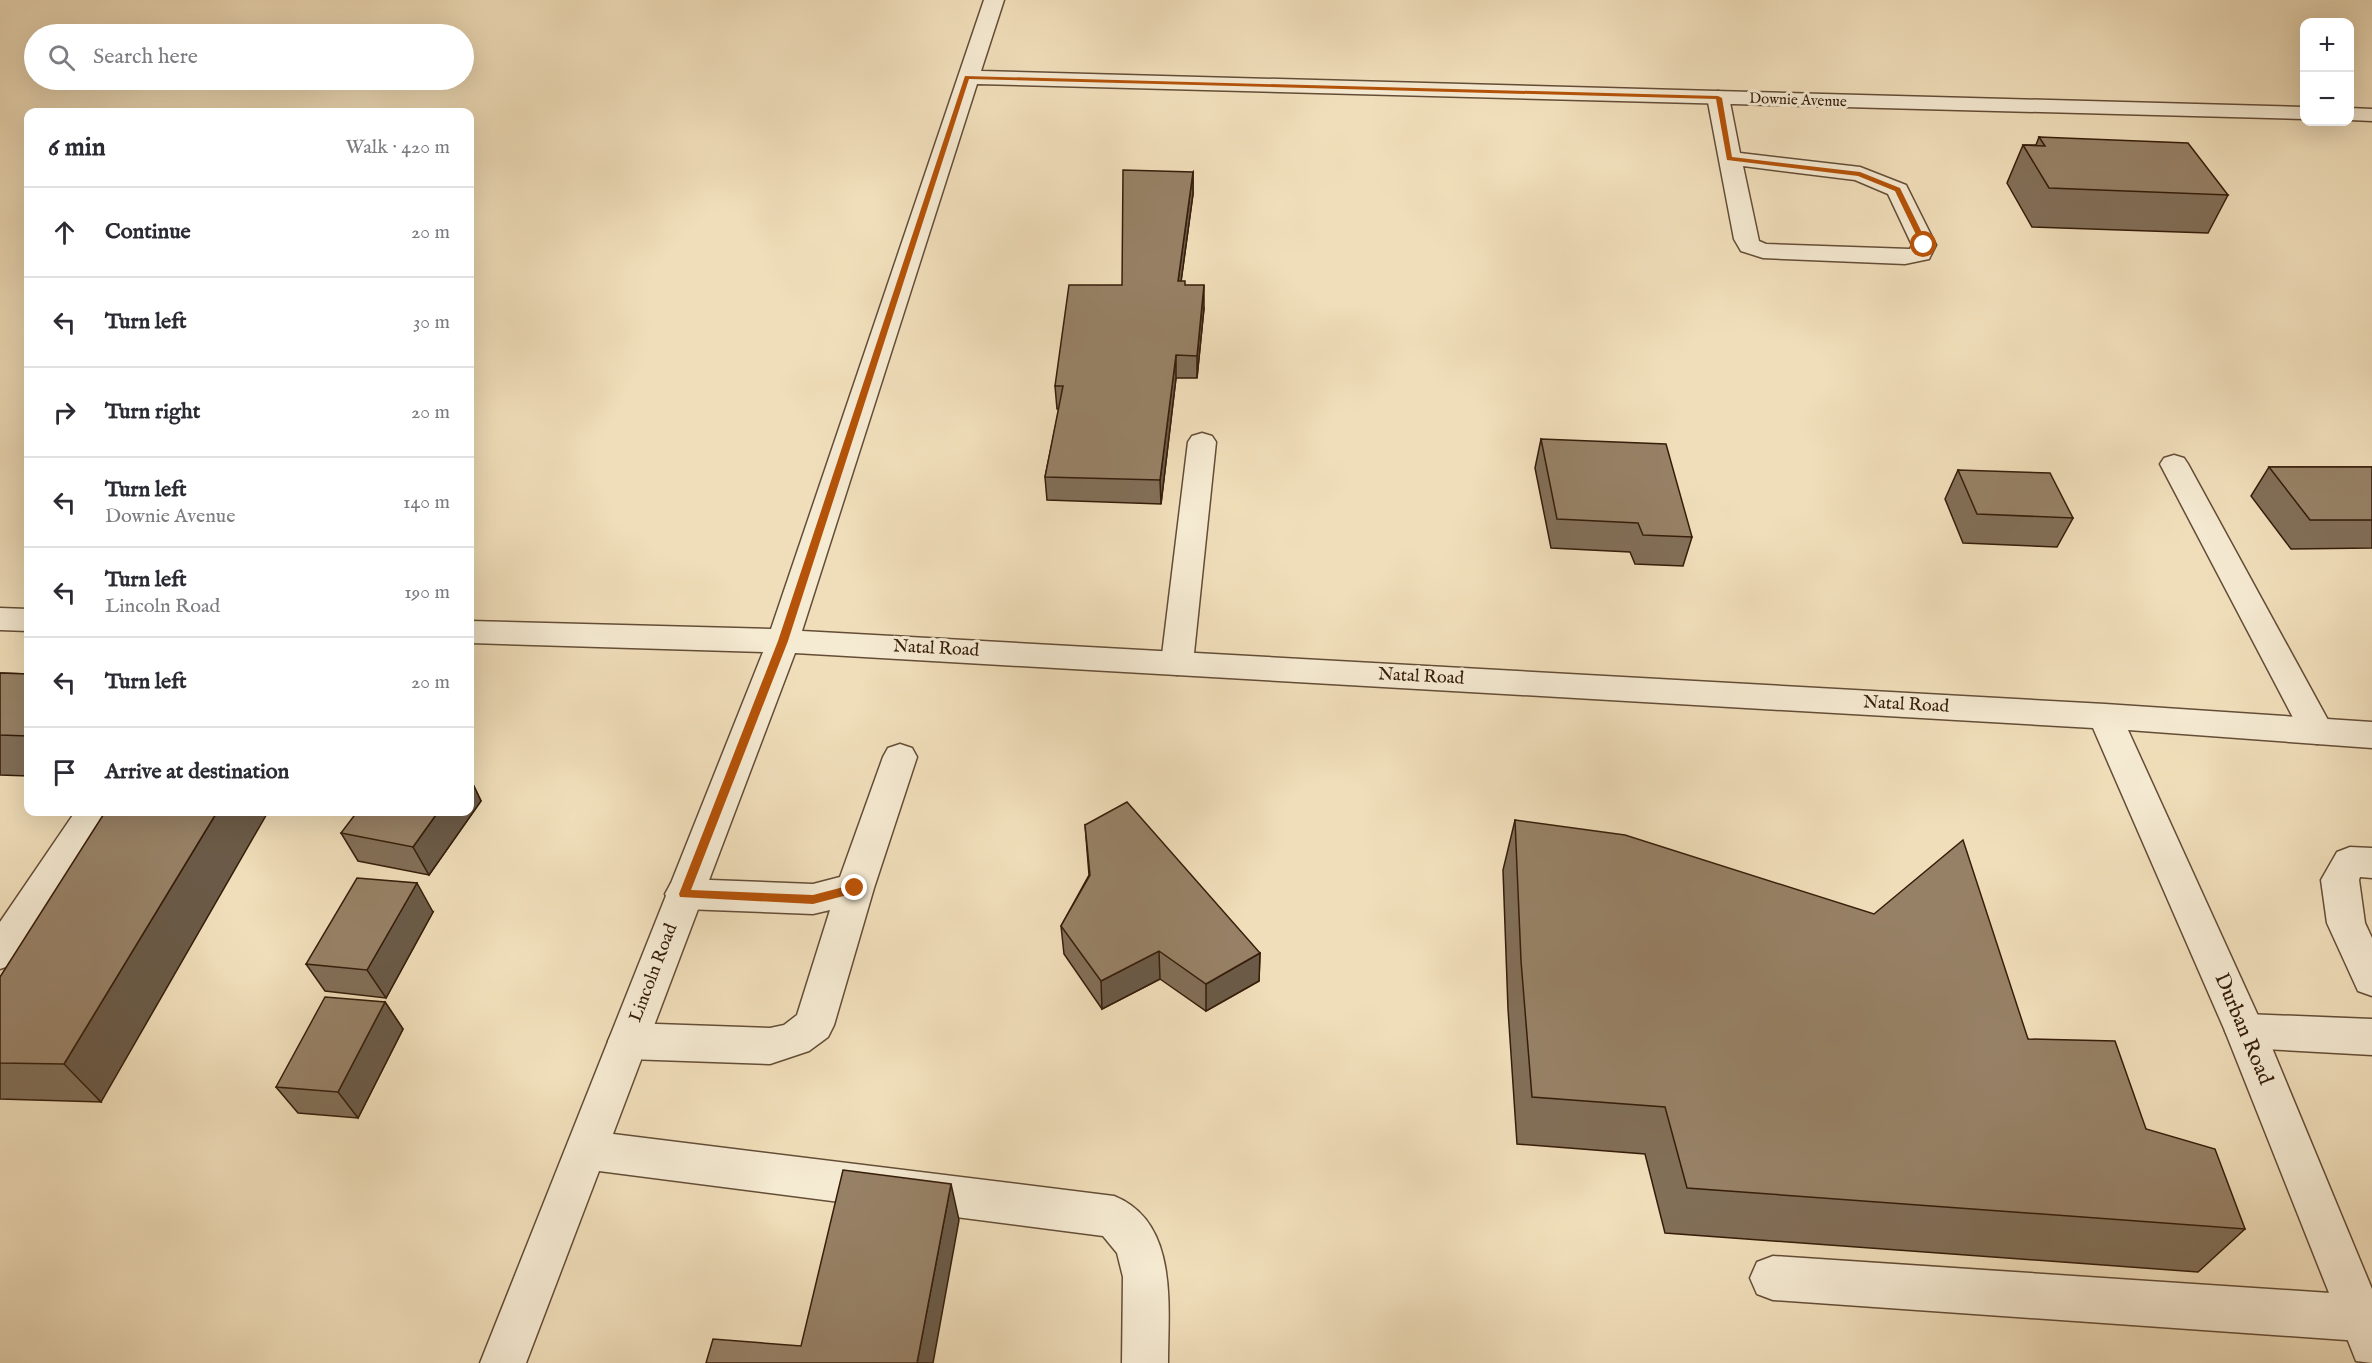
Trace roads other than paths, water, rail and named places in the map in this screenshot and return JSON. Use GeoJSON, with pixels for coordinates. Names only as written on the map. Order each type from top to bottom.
{"type":"FeatureCollection","features":[{"type":"Feature","properties":{"kind":"street","name":"Lincoln Road"},"geometry":{"type":"LineString","coordinates":[[503,1363],[783,641],[994,0]]}},
{"type":"Feature","properties":{"kind":"street","name":"Downie Avenue"},"geometry":{"type":"LineString","coordinates":[[967,77],[2300,113]]}},
{"type":"Feature","properties":{"kind":"street"},"geometry":{"type":"LineString","coordinates":[[1718,98],[1729,158],[1746,239],[1750,246],[1763,251],[1905,257],[1920,254],[1924,245],[1898,190],[1860,174],[1729,158]]}},
{"type":"Feature","properties":{"kind":"street"},"geometry":{"type":"LineString","coordinates":[[2354,114],[2372,115]]}},
{"type":"Feature","properties":{"kind":"street"},"geometry":{"type":"LineString","coordinates":[[1177,663],[1203,442]]}},
{"type":"Feature","properties":{"kind":"street"},"geometry":{"type":"LineString","coordinates":[[2174,464],[2317,731]]}},
{"type":"Feature","properties":{"kind":"street"},"geometry":{"type":"LineString","coordinates":[[0,619],[24,620]]}},
{"type":"Feature","properties":{"kind":"street","name":"Natal Road"},"geometry":{"type":"LineString","coordinates":[[474,632],[783,641],[2105,716],[2372,735]]}},
{"type":"Feature","properties":{"kind":"street","name":"Durban Road"},"geometry":{"type":"LineString","coordinates":[[2105,716],[2245,1031],[2366,1332]]}},
{"type":"Feature","properties":{"kind":"street"},"geometry":{"type":"LineString","coordinates":[[628,1041],[770,1046],[795,1039],[814,1025],[855,888],[900,757]]}},
{"type":"Feature","properties":{"kind":"street"},"geometry":{"type":"LineString","coordinates":[[0,953],[91,816]]}},
{"type":"Feature","properties":{"kind":"street"},"geometry":{"type":"LineString","coordinates":[[2372,862],[2350,862],[2340,880],[2346,923],[2372,979]]}},
{"type":"Feature","properties":{"kind":"street"},"geometry":{"type":"LineString","coordinates":[[684,894],[813,899],[855,888]]}},
{"type":"Feature","properties":{"kind":"street"},"geometry":{"type":"LineString","coordinates":[[2245,1031],[2372,1037]]}},
{"type":"Feature","properties":{"kind":"street"},"geometry":{"type":"LineString","coordinates":[[585,1150],[1114,1217],[1136,1242],[1146,1277],[1145,1363]]}},
{"type":"Feature","properties":{"kind":"street"},"geometry":{"type":"LineString","coordinates":[[1773,1278],[2366,1332]]}}]}
